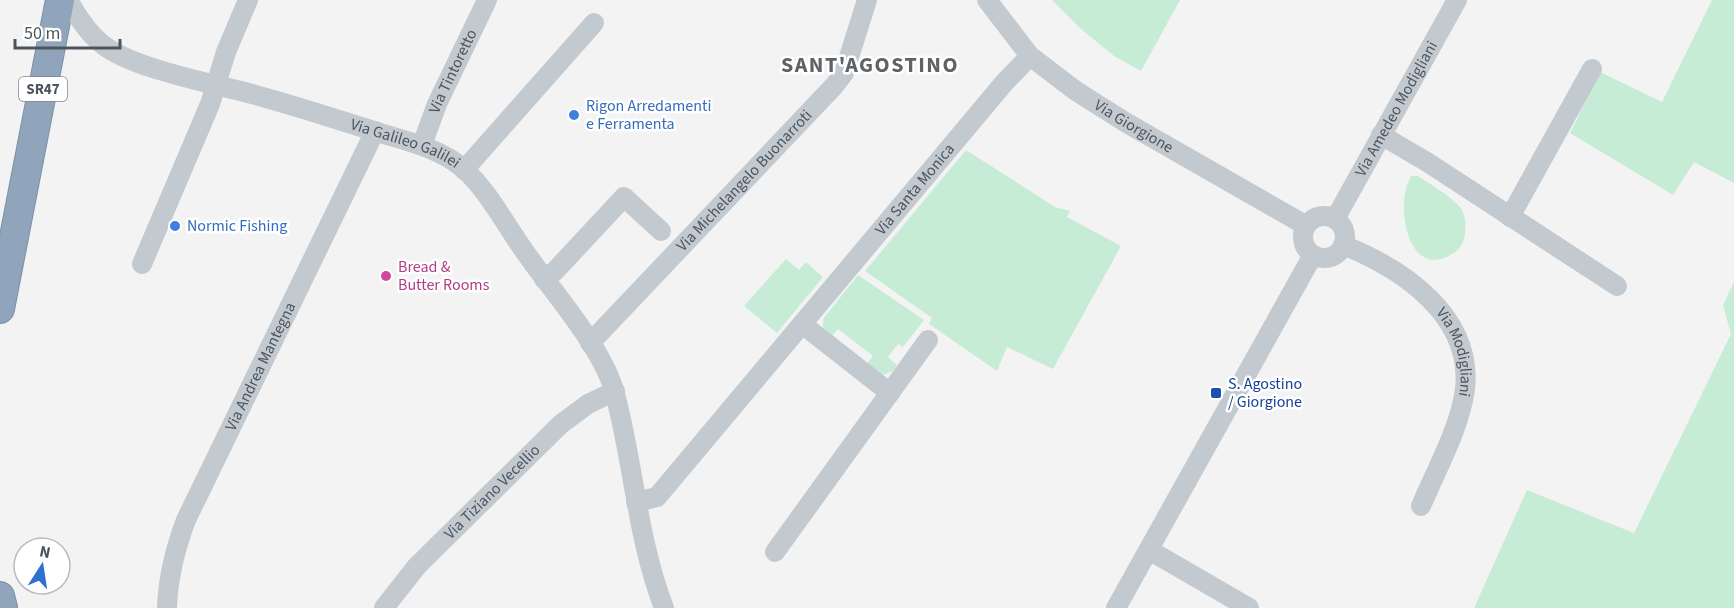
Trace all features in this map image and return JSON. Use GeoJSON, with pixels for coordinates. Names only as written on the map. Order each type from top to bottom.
{"type":"FeatureCollection","features":[{"type":"Feature","properties":{"kind":"highway","name":"SR47"},"geometry":{"type":"LineString","coordinates":[[0,309],[60,0]]}},
{"type":"Feature","properties":{"kind":"highway","name":"SR47"},"geometry":{"type":"LineString","coordinates":[[0,230],[26,178]]}},
{"type":"Feature","properties":{"kind":"highway"},"geometry":{"type":"LineString","coordinates":[[0,596],[3,608]]}},
{"type":"Feature","properties":{"kind":"street","name":"Via Galileo Galilei"},"geometry":{"type":"LineString","coordinates":[[68,0],[90,33],[102,45],[118,55],[151,67],[283,103],[422,145],[446,156],[464,170],[503,218],[608,372],[615,392],[646,554],[664,608]]}},
{"type":"Feature","properties":{"kind":"street"},"geometry":{"type":"LineString","coordinates":[[142,264],[210,104],[226,52],[248,0]]}},
{"type":"Feature","properties":{"kind":"street","name":"Via Tintoretto"},"geometry":{"type":"LineString","coordinates":[[422,145],[437,105],[487,0]]}},
{"type":"Feature","properties":{"kind":"street","name":"Via Michelangelo Buonarroti"},"geometry":{"type":"LineString","coordinates":[[590,343],[834,86],[844,73],[867,0]]}},
{"type":"Feature","properties":{"kind":"street","name":"Via Giorgione"},"geometry":{"type":"LineString","coordinates":[[987,0],[1030,56],[1076,91],[1103,109],[1305,225]]}},
{"type":"Feature","properties":{"kind":"street","name":"Via Amedeo Modigliani"},"geometry":{"type":"LineString","coordinates":[[1335,219],[1457,0]]}},
{"type":"Feature","properties":{"kind":"street"},"geometry":{"type":"LineString","coordinates":[[464,170],[594,23]]}},
{"type":"Feature","properties":{"kind":"street","name":"Via Santa Monica"},"geometry":{"type":"LineString","coordinates":[[636,502],[657,497],[1030,56]]}},
{"type":"Feature","properties":{"kind":"street"},"geometry":{"type":"LineString","coordinates":[[1510,217],[1592,69]]}},
{"type":"Feature","properties":{"kind":"street","name":"Via Andrea Mantegna"},"geometry":{"type":"LineString","coordinates":[[167,608],[171,568],[186,520],[375,131]]}},
{"type":"Feature","properties":{"kind":"street"},"geometry":{"type":"LineString","coordinates":[[1381,135],[1427,162],[1617,286]]}},
{"type":"Feature","properties":{"kind":"street"},"geometry":{"type":"LineString","coordinates":[[544,279],[555,271],[624,197],[661,231]]}},
{"type":"Feature","properties":{"kind":"street"},"geometry":{"type":"LineString","coordinates":[[1320,216],[1335,219],[1344,231],[1343,245],[1331,257],[1320,258],[1313,255],[1302,240],[1305,225],[1313,218],[1320,216]]}},
{"type":"Feature","properties":{"kind":"street","name":"Via Modigliani"},"geometry":{"type":"LineString","coordinates":[[1343,245],[1362,253],[1407,279],[1433,300],[1445,315],[1458,340],[1464,361],[1465,388],[1459,417],[1421,506]]}},
{"type":"Feature","properties":{"kind":"street"},"geometry":{"type":"LineString","coordinates":[[1116,608],[1313,255]]}},
{"type":"Feature","properties":{"kind":"street"},"geometry":{"type":"LineString","coordinates":[[802,324],[890,393]]}},
{"type":"Feature","properties":{"kind":"street"},"geometry":{"type":"LineString","coordinates":[[775,552],[928,340]]}},
{"type":"Feature","properties":{"kind":"street","name":"Via Tiziano Vecellio"},"geometry":{"type":"LineString","coordinates":[[384,608],[417,566],[561,424],[588,404],[615,392]]}},
{"type":"Feature","properties":{"kind":"street"},"geometry":{"type":"LineString","coordinates":[[1149,550],[1249,608]]}},
{"type":"Feature","properties":{"kind":"green space"},"geometry":{"type":"Polygon","coordinates":[[[1052,0],[1180,0],[1141,71],[1114,56],[1081,29],[1052,0]]]}},
{"type":"Feature","properties":{"kind":"green space"},"geometry":{"type":"Polygon","coordinates":[[[1712,0],[1734,0],[1734,183],[1694,162],[1673,195],[1570,133],[1600,72],[1662,102],[1712,0]]]}},
{"type":"Feature","properties":{"kind":"green space"},"geometry":{"type":"Polygon","coordinates":[[[966,150],[1055,207],[1070,211],[1067,217],[1121,246],[1053,369],[1007,347],[997,371],[929,324],[932,318],[865,271],[966,150]]]}},
{"type":"Feature","properties":{"kind":"green space"},"geometry":{"type":"Polygon","coordinates":[[[1411,176],[1418,176],[1439,190],[1463,211],[1464,239],[1460,248],[1438,260],[1427,258],[1418,252],[1406,229],[1404,201],[1406,187],[1411,176]]]}},
{"type":"Feature","properties":{"kind":"green space"},"geometry":{"type":"Polygon","coordinates":[[[786,259],[799,270],[806,262],[823,277],[777,333],[744,306],[786,259]]]}},
{"type":"Feature","properties":{"kind":"green space"},"geometry":{"type":"Polygon","coordinates":[[[858,275],[924,320],[903,347],[898,344],[888,357],[897,365],[893,371],[883,375],[866,365],[873,356],[838,329],[830,338],[823,327],[823,319],[858,275]]]}},
{"type":"Feature","properties":{"kind":"green space"},"geometry":{"type":"Polygon","coordinates":[[[1734,282],[1734,608],[1474,608],[1527,490],[1634,533],[1731,334],[1723,305],[1734,282]]]}},
{"type":"Feature","properties":{"kind":"place","name":"Rigon Arredamenti e Ferramenta"},"geometry":{"type":"Point","coordinates":[574,115]}},
{"type":"Feature","properties":{"kind":"place","name":"Normic Fishing"},"geometry":{"type":"Point","coordinates":[175,226]}},
{"type":"Feature","properties":{"kind":"place","name":"Bread & Butter Rooms"},"geometry":{"type":"Point","coordinates":[386,276]}},
{"type":"Feature","properties":{"kind":"place","name":"S. Agostino / Giorgione"},"geometry":{"type":"Point","coordinates":[1216,393]}},
{"type":"Feature","properties":{"kind":"district","name":"SANT'AGOSTINO"},"geometry":{"type":"Point","coordinates":[870,65]}}]}
